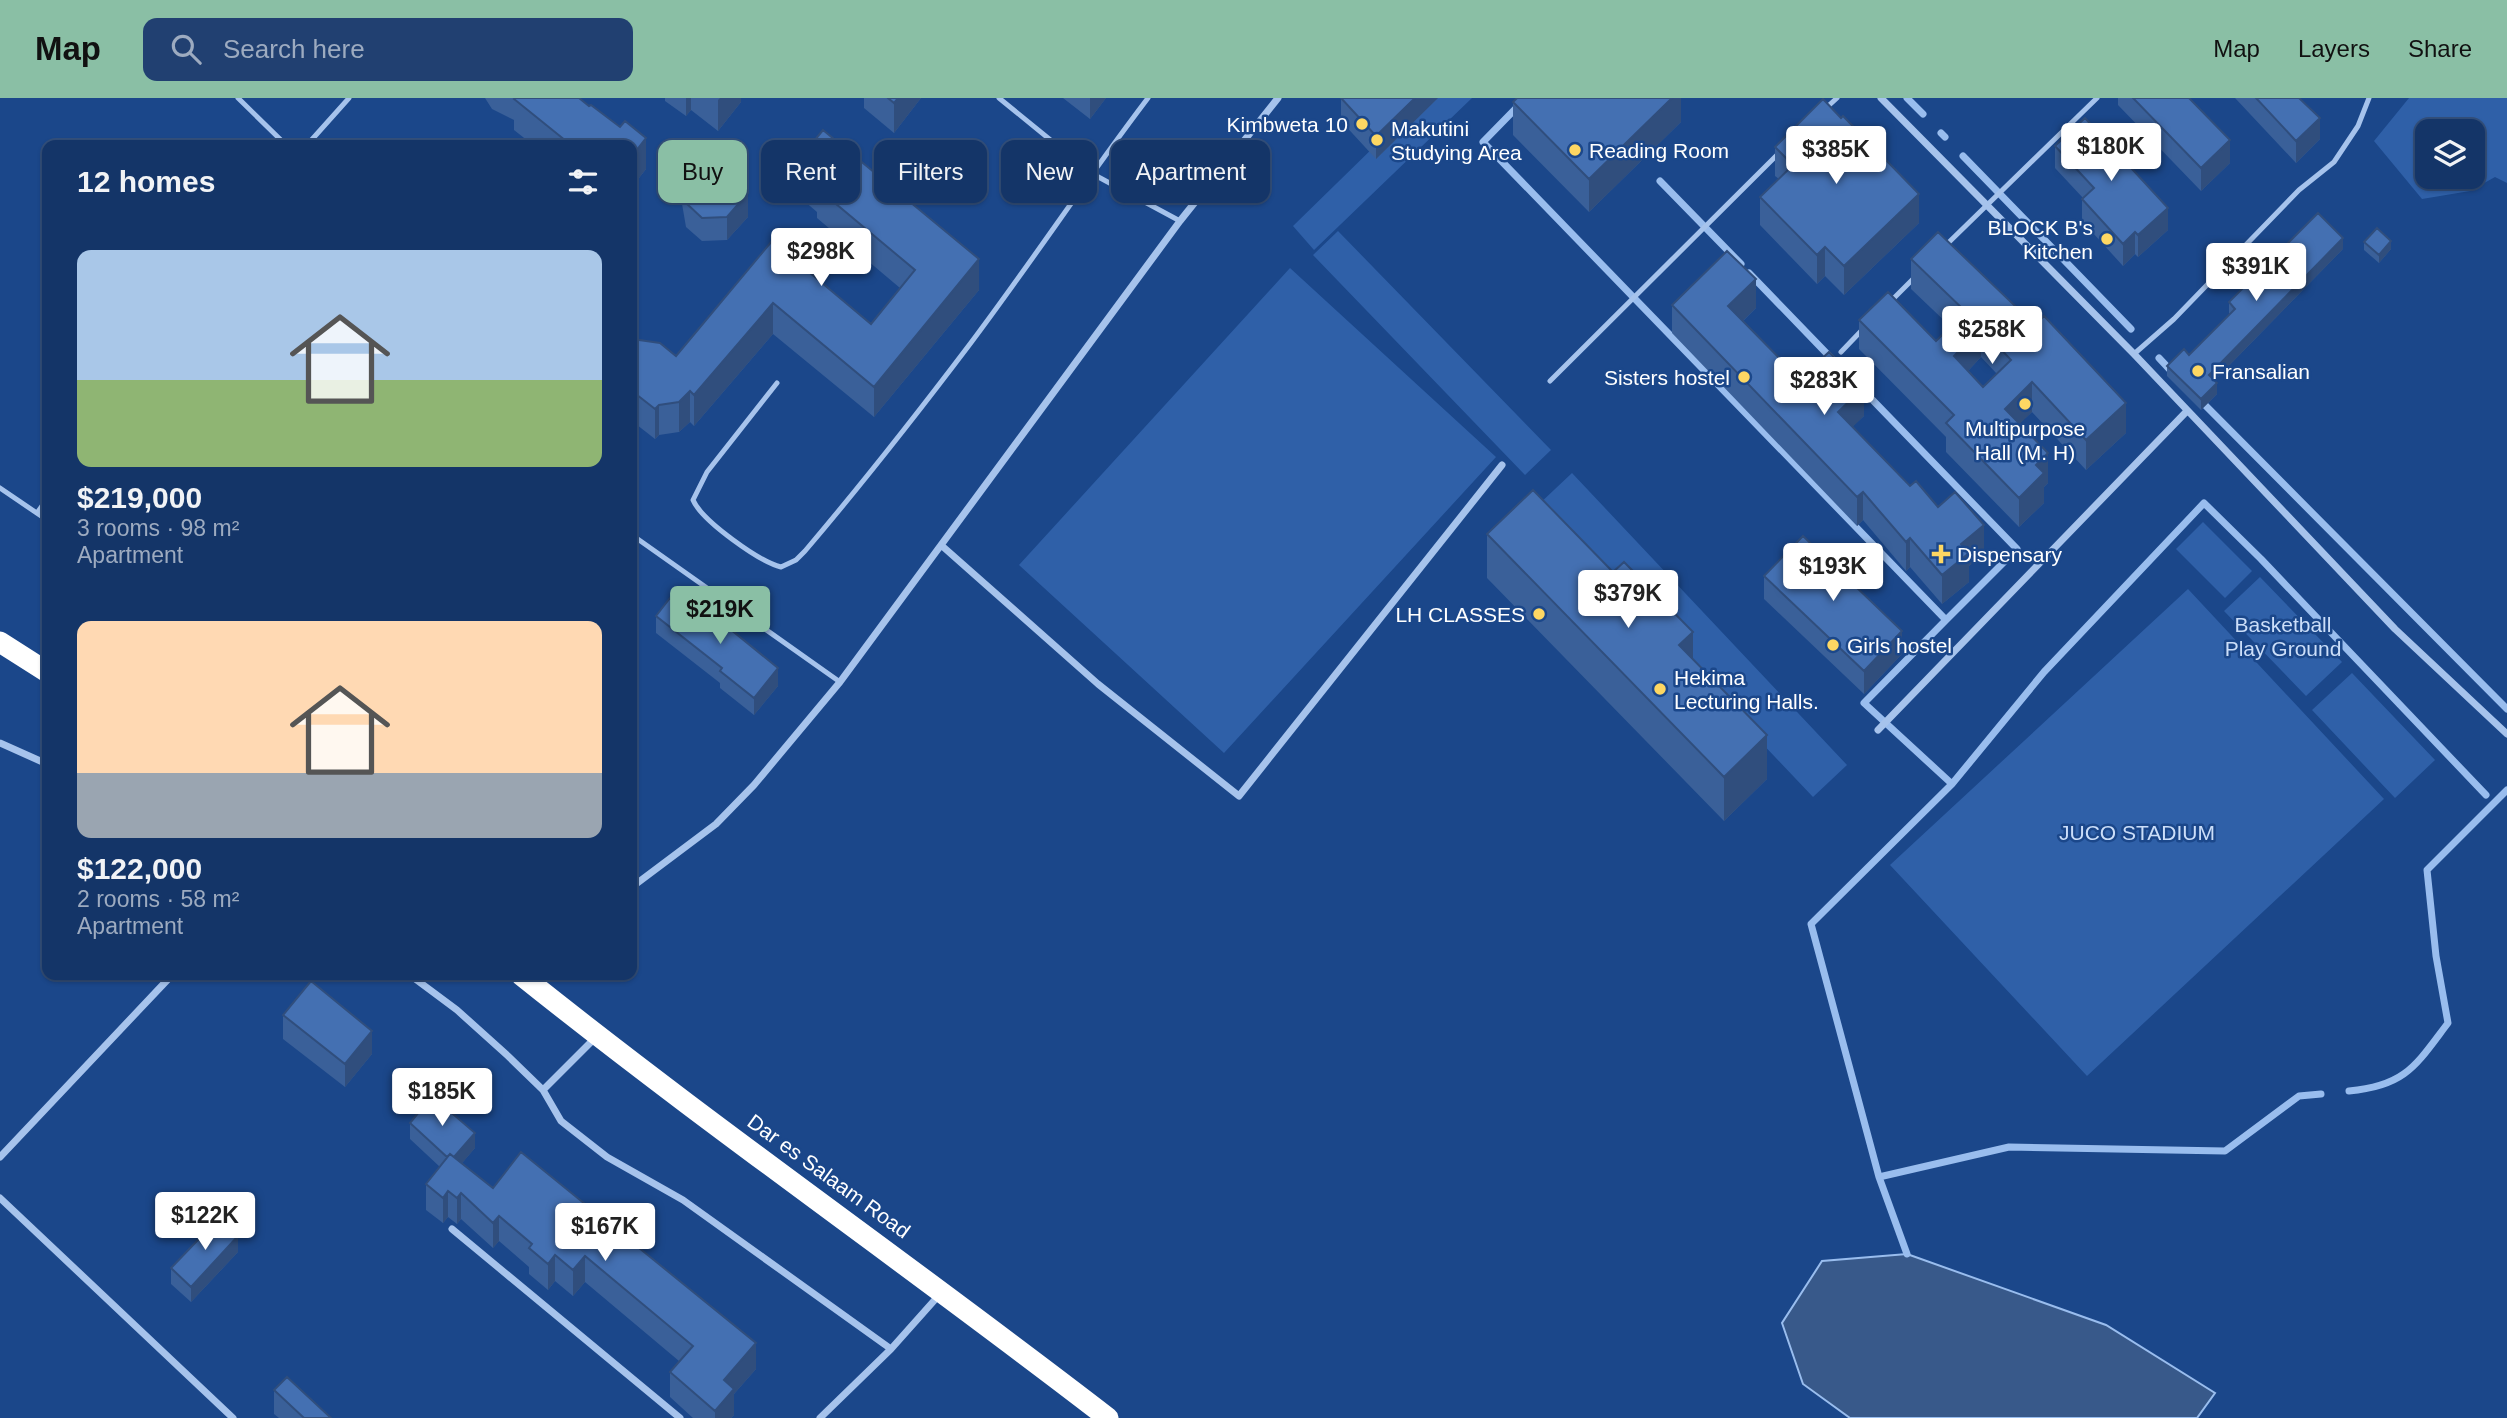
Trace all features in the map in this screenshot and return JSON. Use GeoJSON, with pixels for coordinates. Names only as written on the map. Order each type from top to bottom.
{"type":"FeatureCollection","features":[{"type":"Feature","properties":{"kind":"highway"},"geometry":{"type":"LineString","coordinates":[[0,642],[42,668]]}},
{"type":"Feature","properties":{"kind":"highway","name":"Dar es Salaam Road"},"geometry":{"type":"LineString","coordinates":[[527,980],[597,1036],[943,1291],[1108,1418]]}},
{"type":"Feature","properties":{"kind":"street"},"geometry":{"type":"LineString","coordinates":[[637,883],[716,824],[754,785],[840,682],[1180,221],[1278,98]]}},
{"type":"Feature","properties":{"kind":"street"},"geometry":{"type":"LineString","coordinates":[[1881,98],[2134,354],[2395,629],[2507,734]]}},
{"type":"Feature","properties":{"kind":"street"},"geometry":{"type":"LineString","coordinates":[[1878,730],[2187,411]]}},
{"type":"Feature","properties":{"kind":"street"},"geometry":{"type":"LineString","coordinates":[[941,545],[1098,684],[1240,796],[1502,465]]}},
{"type":"Feature","properties":{"kind":"street"},"geometry":{"type":"LineString","coordinates":[[0,743],[42,762]]}},
{"type":"Feature","properties":{"kind":"street"},"geometry":{"type":"LineString","coordinates":[[0,1157],[167,980]]}},
{"type":"Feature","properties":{"kind":"street"},"geometry":{"type":"LineString","coordinates":[[417,980],[457,1010],[543,1090],[561,1121],[607,1157],[683,1200],[891,1349]]}},
{"type":"Feature","properties":{"kind":"street"},"geometry":{"type":"LineString","coordinates":[[543,1090],[597,1036]]}},
{"type":"Feature","properties":{"kind":"street"},"geometry":{"type":"LineString","coordinates":[[0,1198],[233,1418]]}},
{"type":"Feature","properties":{"kind":"street"},"geometry":{"type":"LineString","coordinates":[[452,1229],[680,1418]]}},
{"type":"Feature","properties":{"kind":"street"},"geometry":{"type":"LineString","coordinates":[[820,1418],[891,1349],[943,1291]]}},
{"type":"Feature","properties":{"kind":"lane"},"geometry":{"type":"LineString","coordinates":[[238,98],[281,140]]}},
{"type":"Feature","properties":{"kind":"lane"},"geometry":{"type":"LineString","coordinates":[[311,140],[349,98]]}},
{"type":"Feature","properties":{"kind":"lane"},"geometry":{"type":"LineString","coordinates":[[999,98],[1051,140]]}},
{"type":"Feature","properties":{"kind":"lane"},"geometry":{"type":"LineString","coordinates":[[1097,165],[1148,98]]}},
{"type":"Feature","properties":{"kind":"lane"},"geometry":{"type":"LineString","coordinates":[[1817,117],[1836,98]]}},
{"type":"Feature","properties":{"kind":"lane"},"geometry":{"type":"LineString","coordinates":[[1937,254],[2097,98]]}},
{"type":"Feature","properties":{"kind":"lane"},"geometry":{"type":"LineString","coordinates":[[2134,354],[2174,318],[2300,190],[2334,162],[2358,127],[2369,98]]}},
{"type":"Feature","properties":{"kind":"lane"},"geometry":{"type":"LineString","coordinates":[[1550,381],[1782,150]]}},
{"type":"Feature","properties":{"kind":"lane"},"geometry":{"type":"LineString","coordinates":[[1097,176],[1180,221]]}},
{"type":"Feature","properties":{"kind":"lane"},"geometry":{"type":"LineString","coordinates":[[777,383],[707,472],[693,500],[713,523],[770,563],[781,567],[796,560],[911,421],[1070,203]]}},
{"type":"Feature","properties":{"kind":"lane"},"geometry":{"type":"LineString","coordinates":[[1882,311],[1919,273]]}},
{"type":"Feature","properties":{"kind":"lane"},"geometry":{"type":"LineString","coordinates":[[1842,352],[1872,320]]}},
{"type":"Feature","properties":{"kind":"lane"},"geometry":{"type":"LineString","coordinates":[[0,488],[42,516]]}},
{"type":"Feature","properties":{"kind":"lane"},"geometry":{"type":"LineString","coordinates":[[37,513],[42,506]]}},
{"type":"Feature","properties":{"kind":"lane"},"geometry":{"type":"LineString","coordinates":[[637,539],[840,682]]}},
{"type":"Feature","properties":{"kind":"green space"},"geometry":{"type":"Polygon","coordinates":[[[1424,98],[1472,98],[1314,250],[1293,226],[1424,98]]]}},
{"type":"Feature","properties":{"kind":"green space"},"geometry":{"type":"Polygon","coordinates":[[[2409,98],[2507,98],[2507,183],[2495,177],[2485,183],[2485,119],[2415,119],[2415,189],[2474,189],[2422,199],[2374,141],[2409,98]]]}},
{"type":"Feature","properties":{"kind":"green space"},"geometry":{"type":"Polygon","coordinates":[[[1338,231],[1551,450],[1525,475],[1313,255],[1338,231]]]}},
{"type":"Feature","properties":{"kind":"green space"},"geometry":{"type":"Polygon","coordinates":[[[1290,268],[1496,457],[1224,753],[1019,565],[1290,268]]]}},
{"type":"Feature","properties":{"kind":"green space"},"geometry":{"type":"Polygon","coordinates":[[[1572,473],[1847,765],[1813,797],[1537,506],[1572,473]]]}},
{"type":"Feature","properties":{"kind":"green space"},"geometry":{"type":"Polygon","coordinates":[[[2203,522],[2252,571],[2225,598],[2176,549],[2203,522]]]}},
{"type":"Feature","properties":{"kind":"green space","name":"Basketball Play Ground"},"geometry":{"type":"Polygon","coordinates":[[[2260,577],[2342,662],[2306,696],[2224,611],[2260,577]]]}},
{"type":"Feature","properties":{"kind":"green space","name":"JUCO STADIUM"},"geometry":{"type":"Polygon","coordinates":[[[2188,589],[2384,799],[2087,1076],[1890,865],[2188,589]]]}},
{"type":"Feature","properties":{"kind":"green space"},"geometry":{"type":"Polygon","coordinates":[[[2352,673],[2435,760],[2395,798],[2312,710],[2352,673]]]}},
{"type":"Feature","properties":{"kind":"shaded area"},"geometry":{"type":"Polygon","coordinates":[[[1907,1254],[2106,1325],[2215,1393],[2197,1418],[1850,1418],[1803,1384],[1782,1323],[1822,1261],[1907,1254]]]}},
{"type":"Feature","properties":{"kind":"building"},"geometry":{"type":"Polygon","coordinates":[[[579,98],[620,127],[625,121],[646,138],[637,150],[637,140],[565,140],[514,99],[579,98]]]}},
{"type":"Feature","properties":{"kind":"building"},"geometry":{"type":"Polygon","coordinates":[[[1341,98],[1415,98],[1376,136],[1341,98]]]}},
{"type":"Feature","properties":{"kind":"building"},"geometry":{"type":"Polygon","coordinates":[[[1517,98],[1672,98],[1589,179],[1513,102],[1517,98]]]}},
{"type":"Feature","properties":{"kind":"building"},"geometry":{"type":"Polygon","coordinates":[[[2133,98],[2189,98],[2230,140],[2201,168],[2133,98]]]}},
{"type":"Feature","properties":{"kind":"building"},"geometry":{"type":"Polygon","coordinates":[[[2256,98],[2299,98],[2320,118],[2296,141],[2256,98]]]}},
{"type":"Feature","properties":{"kind":"building"},"geometry":{"type":"Polygon","coordinates":[[[1823,99],[1919,194],[1844,266],[1825,247],[1817,255],[1760,197],[1793,165],[1775,147],[1823,99]]]}},
{"type":"Feature","properties":{"kind":"building"},"geometry":{"type":"Polygon","coordinates":[[[2085,118],[2168,208],[2138,235],[2135,232],[2123,244],[2082,199],[2094,188],[2055,146],[2085,118]]]}},
{"type":"Feature","properties":{"kind":"building"},"geometry":{"type":"Polygon","coordinates":[[[823,130],[835,140],[815,140],[823,130]]]}},
{"type":"Feature","properties":{"kind":"building"},"geometry":{"type":"Polygon","coordinates":[[[860,161],[874,172],[874,203],[911,203],[979,259],[874,387],[773,303],[694,395],[690,391],[679,402],[659,405],[655,409],[637,395],[637,340],[660,343],[676,356],[772,241],[871,324],[915,270],[835,203],[860,203],[860,161]]]}},
{"type":"Feature","properties":{"kind":"building"},"geometry":{"type":"Polygon","coordinates":[[[686,203],[739,203],[727,217],[702,218],[686,203]]]}},
{"type":"Feature","properties":{"kind":"building"},"geometry":{"type":"Polygon","coordinates":[[[2318,213],[2343,238],[2209,375],[2217,383],[2201,399],[2167,366],[2184,349],[2189,355],[2235,309],[2229,302],[2318,213]]]}},
{"type":"Feature","properties":{"kind":"building"},"geometry":{"type":"Polygon","coordinates":[[[2377,228],[2391,241],[2379,255],[2364,242],[2377,228]]]}},
{"type":"Feature","properties":{"kind":"building"},"geometry":{"type":"Polygon","coordinates":[[[1938,232],[2035,325],[2044,316],[2126,403],[2086,440],[2032,382],[2005,409],[2048,453],[2036,465],[2044,473],[2019,498],[1946,423],[1954,415],[1859,320],[1888,292],[1936,341],[1966,312],[1911,259],[1938,232]],[[1981,328],[1954,356],[1983,387],[2011,360],[1981,328]]]}},
{"type":"Feature","properties":{"kind":"building"},"geometry":{"type":"Polygon","coordinates":[[[1727,251],[1756,279],[1728,306],[1800,379],[1829,352],[1864,387],[1838,412],[1910,486],[1916,481],[1938,507],[1955,492],[1984,525],[1961,544],[1969,553],[1942,575],[1910,538],[1906,542],[1863,492],[1857,497],[1672,305],[1727,251]]]}},
{"type":"Feature","properties":{"kind":"building"},"geometry":{"type":"Polygon","coordinates":[[[1533,490],[1613,572],[1624,562],[1693,632],[1679,645],[1767,735],[1724,777],[1487,534],[1533,490]]]}},
{"type":"Feature","properties":{"kind":"building","name":"Girls hostel"},"geometry":{"type":"Polygon","coordinates":[[[1803,536],[1902,631],[1864,671],[1764,576],[1803,536]]]}},
{"type":"Feature","properties":{"kind":"building"},"geometry":{"type":"Polygon","coordinates":[[[670,598],[689,614],[698,603],[778,668],[754,698],[720,671],[722,668],[656,616],[670,598]]]}},
{"type":"Feature","properties":{"kind":"building"},"geometry":{"type":"Polygon","coordinates":[[[311,981],[372,1031],[345,1064],[283,1015],[311,981]]]}},
{"type":"Feature","properties":{"kind":"building"},"geometry":{"type":"Polygon","coordinates":[[[432,1096],[475,1133],[454,1157],[450,1154],[447,1157],[410,1123],[432,1096]]]}},
{"type":"Feature","properties":{"kind":"building"},"geometry":{"type":"Polygon","coordinates":[[[521,1152],[756,1343],[724,1380],[734,1389],[715,1411],[670,1372],[693,1346],[585,1256],[573,1270],[555,1255],[548,1264],[529,1248],[532,1244],[499,1216],[493,1223],[461,1193],[457,1198],[448,1191],[443,1198],[426,1184],[450,1154],[493,1188],[521,1152]]]}},
{"type":"Feature","properties":{"kind":"building"},"geometry":{"type":"Polygon","coordinates":[[[219,1218],[238,1236],[191,1287],[171,1268],[219,1218]]]}},
{"type":"Feature","properties":{"kind":"building"},"geometry":{"type":"Polygon","coordinates":[[[287,1377],[331,1418],[304,1418],[274,1390],[287,1377]]]}},
{"type":"Feature","properties":{"kind":"waterway"},"geometry":{"type":"LineString","coordinates":[[1526,98],[1483,142],[1946,620],[1864,703],[1952,784]]}},
{"type":"Feature","properties":{"kind":"waterway"},"geometry":{"type":"LineString","coordinates":[[1907,98],[1923,114]]}},
{"type":"Feature","properties":{"kind":"waterway"},"geometry":{"type":"LineString","coordinates":[[1941,133],[1945,137]]}},
{"type":"Feature","properties":{"kind":"waterway"},"geometry":{"type":"LineString","coordinates":[[1963,156],[2131,329]]}},
{"type":"Feature","properties":{"kind":"waterway"},"geometry":{"type":"LineString","coordinates":[[1660,181],[1741,264]]}},
{"type":"Feature","properties":{"kind":"waterway"},"geometry":{"type":"LineString","coordinates":[[1749,273],[1833,360]]}},
{"type":"Feature","properties":{"kind":"waterway"},"geometry":{"type":"LineString","coordinates":[[2159,358],[2173,373]]}},
{"type":"Feature","properties":{"kind":"waterway"},"geometry":{"type":"LineString","coordinates":[[1859,386],[2017,549],[1946,620]]}},
{"type":"Feature","properties":{"kind":"waterway"},"geometry":{"type":"LineString","coordinates":[[2199,399],[2507,709]]}},
{"type":"Feature","properties":{"kind":"waterway"},"geometry":{"type":"LineString","coordinates":[[1879,1177],[1811,924],[1952,784],[2044,672],[2204,503],[2486,795]]}},
{"type":"Feature","properties":{"kind":"waterway"},"geometry":{"type":"LineString","coordinates":[[2349,1091],[2384,1084],[2408,1071],[2448,1023],[2436,956],[2427,870],[2507,790]]}},
{"type":"Feature","properties":{"kind":"waterway"},"geometry":{"type":"LineString","coordinates":[[1907,1254],[1879,1177],[2009,1147],[2225,1151],[2299,1096],[2321,1094]]}},
{"type":"Feature","properties":{"kind":"place","name":"Kimbweta 10"},"geometry":{"type":"Point","coordinates":[1362,124]}},
{"type":"Feature","properties":{"kind":"place","name":"Makutini Studying Area"},"geometry":{"type":"Point","coordinates":[1377,140]}},
{"type":"Feature","properties":{"kind":"place","name":"Reading Room"},"geometry":{"type":"Point","coordinates":[1575,150]}},
{"type":"Feature","properties":{"kind":"place","name":"BLOCK B's Kitchen"},"geometry":{"type":"Point","coordinates":[2107,239]}},
{"type":"Feature","properties":{"kind":"place","name":"Fransalian"},"geometry":{"type":"Point","coordinates":[2198,371]}},
{"type":"Feature","properties":{"kind":"place","name":"Sisters hostel"},"geometry":{"type":"Point","coordinates":[1744,377]}},
{"type":"Feature","properties":{"kind":"place","name":"Multipurpose Hall (M. H)"},"geometry":{"type":"Point","coordinates":[2025,404]}},
{"type":"Feature","properties":{"kind":"place","name":"Dispensary"},"geometry":{"type":"Point","coordinates":[1941,554]}},
{"type":"Feature","properties":{"kind":"place","name":"LH CLASSES"},"geometry":{"type":"Point","coordinates":[1539,614]}},
{"type":"Feature","properties":{"kind":"place","name":"Girls hostel"},"geometry":{"type":"Point","coordinates":[1833,645]}},
{"type":"Feature","properties":{"kind":"place","name":"Hekima Lecturing Halls."},"geometry":{"type":"Point","coordinates":[1660,689]}}]}
